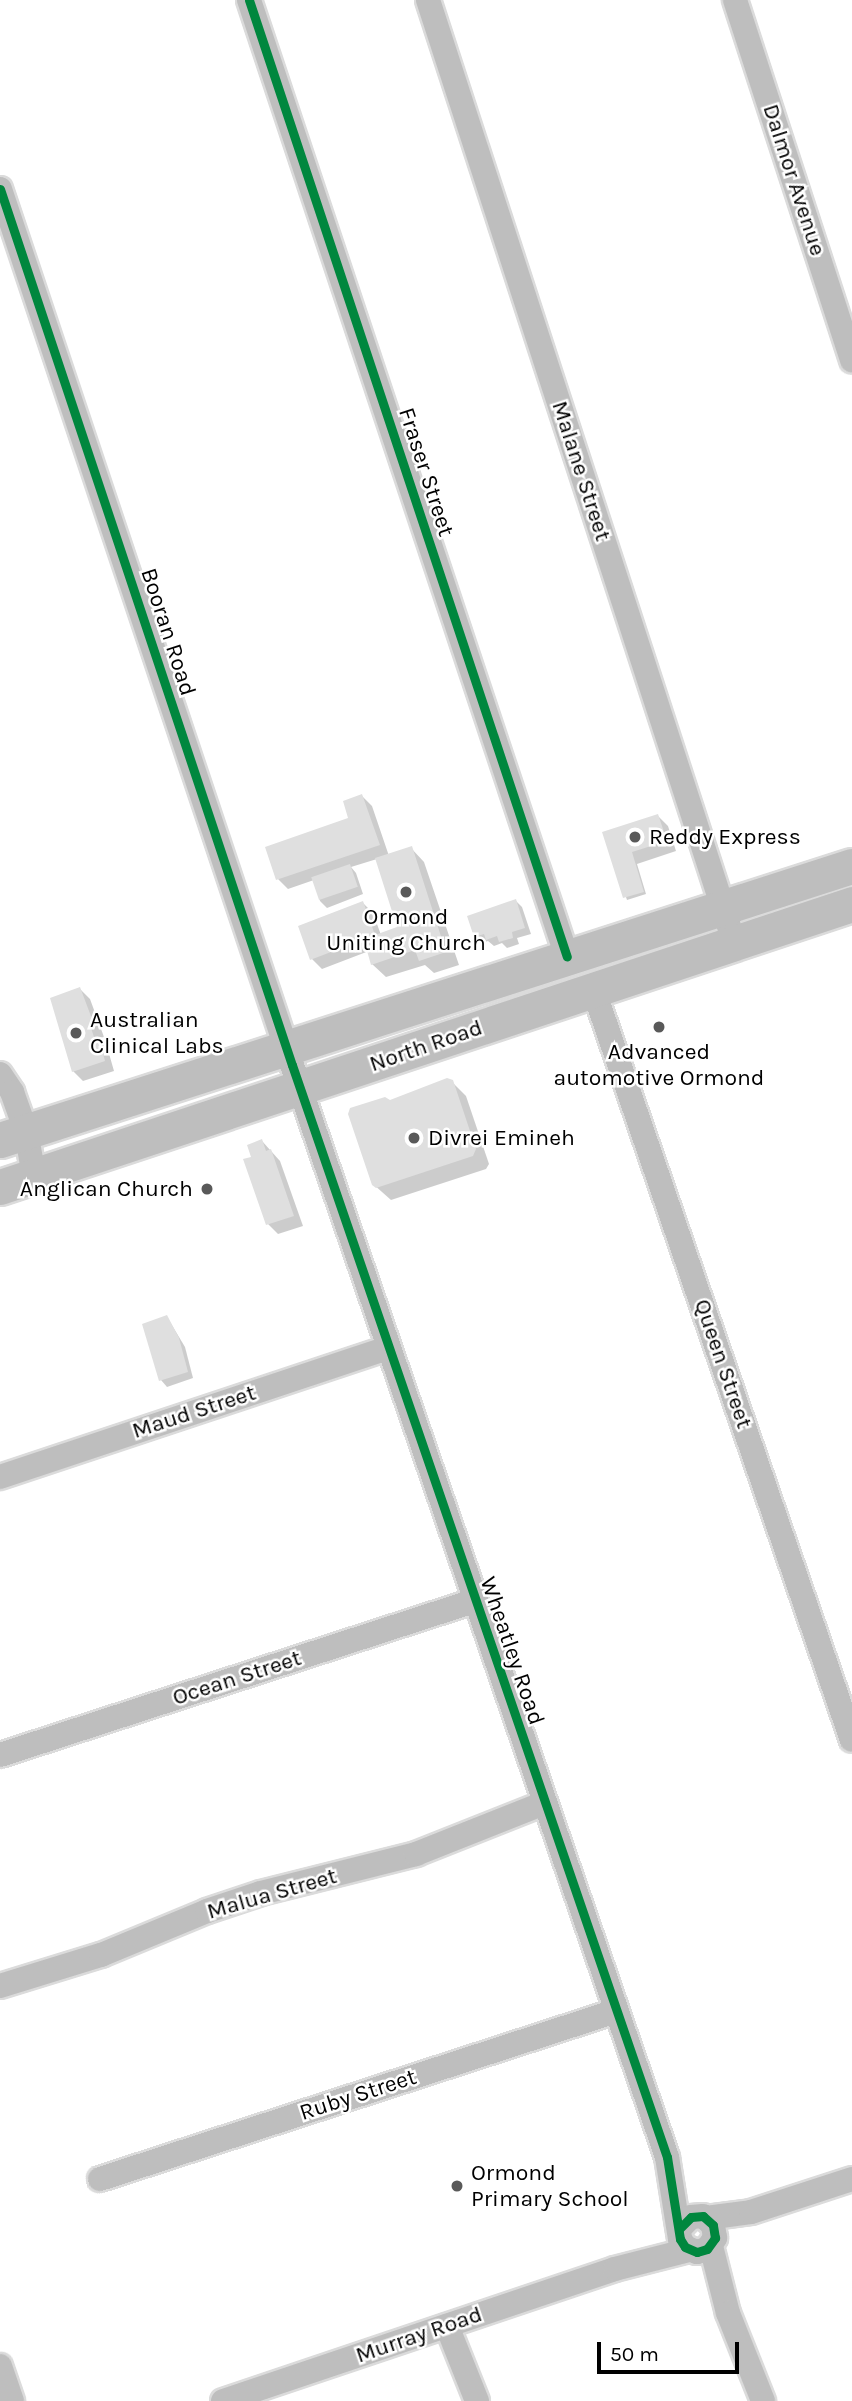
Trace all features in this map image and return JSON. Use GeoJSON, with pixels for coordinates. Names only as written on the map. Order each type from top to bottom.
{"type":"FeatureCollection","features":[{"type":"Feature","properties":{"kind":"highway","name":"North Road"},"geometry":{"type":"LineString","coordinates":[[13,1136],[852,866]]}},
{"type":"Feature","properties":{"kind":"highway","name":"North Road"},"geometry":{"type":"LineString","coordinates":[[0,1187],[852,904]]}},
{"type":"Feature","properties":{"kind":"highway"},"geometry":{"type":"LineString","coordinates":[[407,1008],[421,1048]]}},
{"type":"Feature","properties":{"kind":"street","name":"Fraser Street"},"geometry":{"type":"LineString","coordinates":[[249,0],[567,957]]}},
{"type":"Feature","properties":{"kind":"street","name":"Malane Street"},"geometry":{"type":"LineString","coordinates":[[428,0],[734,942]]}},
{"type":"Feature","properties":{"kind":"street","name":"Dalmor Avenue"},"geometry":{"type":"LineString","coordinates":[[735,0],[852,360]]}},
{"type":"Feature","properties":{"kind":"street","name":"Booran Road"},"geometry":{"type":"LineString","coordinates":[[0,189],[301,1087]]}},
{"type":"Feature","properties":{"kind":"street","name":"Queen Street"},"geometry":{"type":"LineString","coordinates":[[593,988],[852,1740]]}},
{"type":"Feature","properties":{"kind":"street"},"geometry":{"type":"LineString","coordinates":[[0,1074],[12,1092],[13,1136]]}},
{"type":"Feature","properties":{"kind":"street"},"geometry":{"type":"LineString","coordinates":[[0,1080],[13,1136],[34,1176]]}},
{"type":"Feature","properties":{"kind":"street","name":"Wheatley Road"},"geometry":{"type":"LineString","coordinates":[[301,1087],[474,1601],[667,2157],[763,2401]]}},
{"type":"Feature","properties":{"kind":"street","name":"Maud Street"},"geometry":{"type":"LineString","coordinates":[[0,1477],[388,1348]]}},
{"type":"Feature","properties":{"kind":"street","name":"Ocean Street"},"geometry":{"type":"LineString","coordinates":[[0,1755],[474,1601]]}},
{"type":"Feature","properties":{"kind":"street","name":"Malua Street"},"geometry":{"type":"LineString","coordinates":[[0,1986],[102,1955],[207,1911],[261,1893],[416,1854],[544,1803]]}},
{"type":"Feature","properties":{"kind":"street","name":"Ruby Street"},"geometry":{"type":"LineString","coordinates":[[100,2179],[616,2011]]}},
{"type":"Feature","properties":{"kind":"street","name":"Murray Road"},"geometry":{"type":"LineString","coordinates":[[223,2401],[615,2269],[751,2212],[852,2179]]}},
{"type":"Feature","properties":{"kind":"street"},"geometry":{"type":"LineString","coordinates":[[447,2326],[477,2401]]}},
{"type":"Feature","properties":{"kind":"street"},"geometry":{"type":"LineString","coordinates":[[0,2366],[12,2401]]}},
{"type":"Feature","properties":{"kind":"building"},"geometry":{"type":"Polygon","coordinates":[[[362,794],[380,845],[276,880],[265,847],[348,818],[343,801],[362,794]]]}},
{"type":"Feature","properties":{"kind":"building","name":"Reddy Express"},"geometry":{"type":"Polygon","coordinates":[[[658,814],[667,841],[632,852],[644,892],[623,898],[602,832],[658,814]]]}},
{"type":"Feature","properties":{"kind":"building","name":"Ormond Uniting Church"},"geometry":{"type":"Polygon","coordinates":[[[412,846],[446,952],[419,961],[415,950],[371,965],[364,940],[373,936],[310,960],[298,926],[363,901],[375,935],[397,927],[375,858],[412,846]]]}},
{"type":"Feature","properties":{"kind":"building"},"geometry":{"type":"Polygon","coordinates":[[[350,864],[358,887],[319,900],[311,877],[350,864]]]}},
{"type":"Feature","properties":{"kind":"building"},"geometry":{"type":"Polygon","coordinates":[[[516,899],[525,928],[512,932],[513,938],[499,942],[497,936],[486,940],[484,934],[474,937],[467,916],[516,899]]]}},
{"type":"Feature","properties":{"kind":"building","name":"Australian Clinical Labs"},"geometry":{"type":"Polygon","coordinates":[[[80,987],[95,1027],[91,1028],[95,1040],[99,1038],[105,1061],[72,1072],[50,998],[80,987]]]}},
{"type":"Feature","properties":{"kind":"building","name":"Divrei Emineh"},"geometry":{"type":"Polygon","coordinates":[[[447,1078],[453,1080],[476,1149],[473,1156],[376,1188],[372,1185],[348,1114],[350,1108],[385,1097],[390,1100],[447,1078]]]}},
{"type":"Feature","properties":{"kind":"building"},"geometry":{"type":"Polygon","coordinates":[[[262,1139],[266,1151],[271,1149],[294,1216],[266,1225],[243,1159],[251,1157],[247,1145],[262,1139]]]}},
{"type":"Feature","properties":{"kind":"building"},"geometry":{"type":"Polygon","coordinates":[[[167,1315],[179,1338],[188,1372],[159,1381],[142,1324],[167,1315]]]}},
{"type":"Feature","properties":{"kind":"cycle path"},"geometry":{"type":"LineString","coordinates":[[249,0],[567,957]]}},
{"type":"Feature","properties":{"kind":"cycle path"},"geometry":{"type":"LineString","coordinates":[[0,189],[292,1065],[667,2157],[680,2239],[685,2247],[697,2252],[707,2249],[715,2238],[713,2225],[703,2216],[691,2217],[680,2228]]}},
{"type":"Feature","properties":{"kind":"place","name":"Reddy Express"},"geometry":{"type":"Point","coordinates":[635,837]}},
{"type":"Feature","properties":{"kind":"place","name":"Ormond Uniting Church"},"geometry":{"type":"Point","coordinates":[406,892]}},
{"type":"Feature","properties":{"kind":"place","name":"Advanced automotive Ormond"},"geometry":{"type":"Point","coordinates":[659,1027]}},
{"type":"Feature","properties":{"kind":"place","name":"Australian Clinical Labs"},"geometry":{"type":"Point","coordinates":[76,1033]}},
{"type":"Feature","properties":{"kind":"place","name":"Divrei Emineh"},"geometry":{"type":"Point","coordinates":[414,1138]}},
{"type":"Feature","properties":{"kind":"place","name":"Anglican Church"},"geometry":{"type":"Point","coordinates":[207,1189]}},
{"type":"Feature","properties":{"kind":"place","name":"Ormond Primary School"},"geometry":{"type":"Point","coordinates":[457,2186]}}]}
